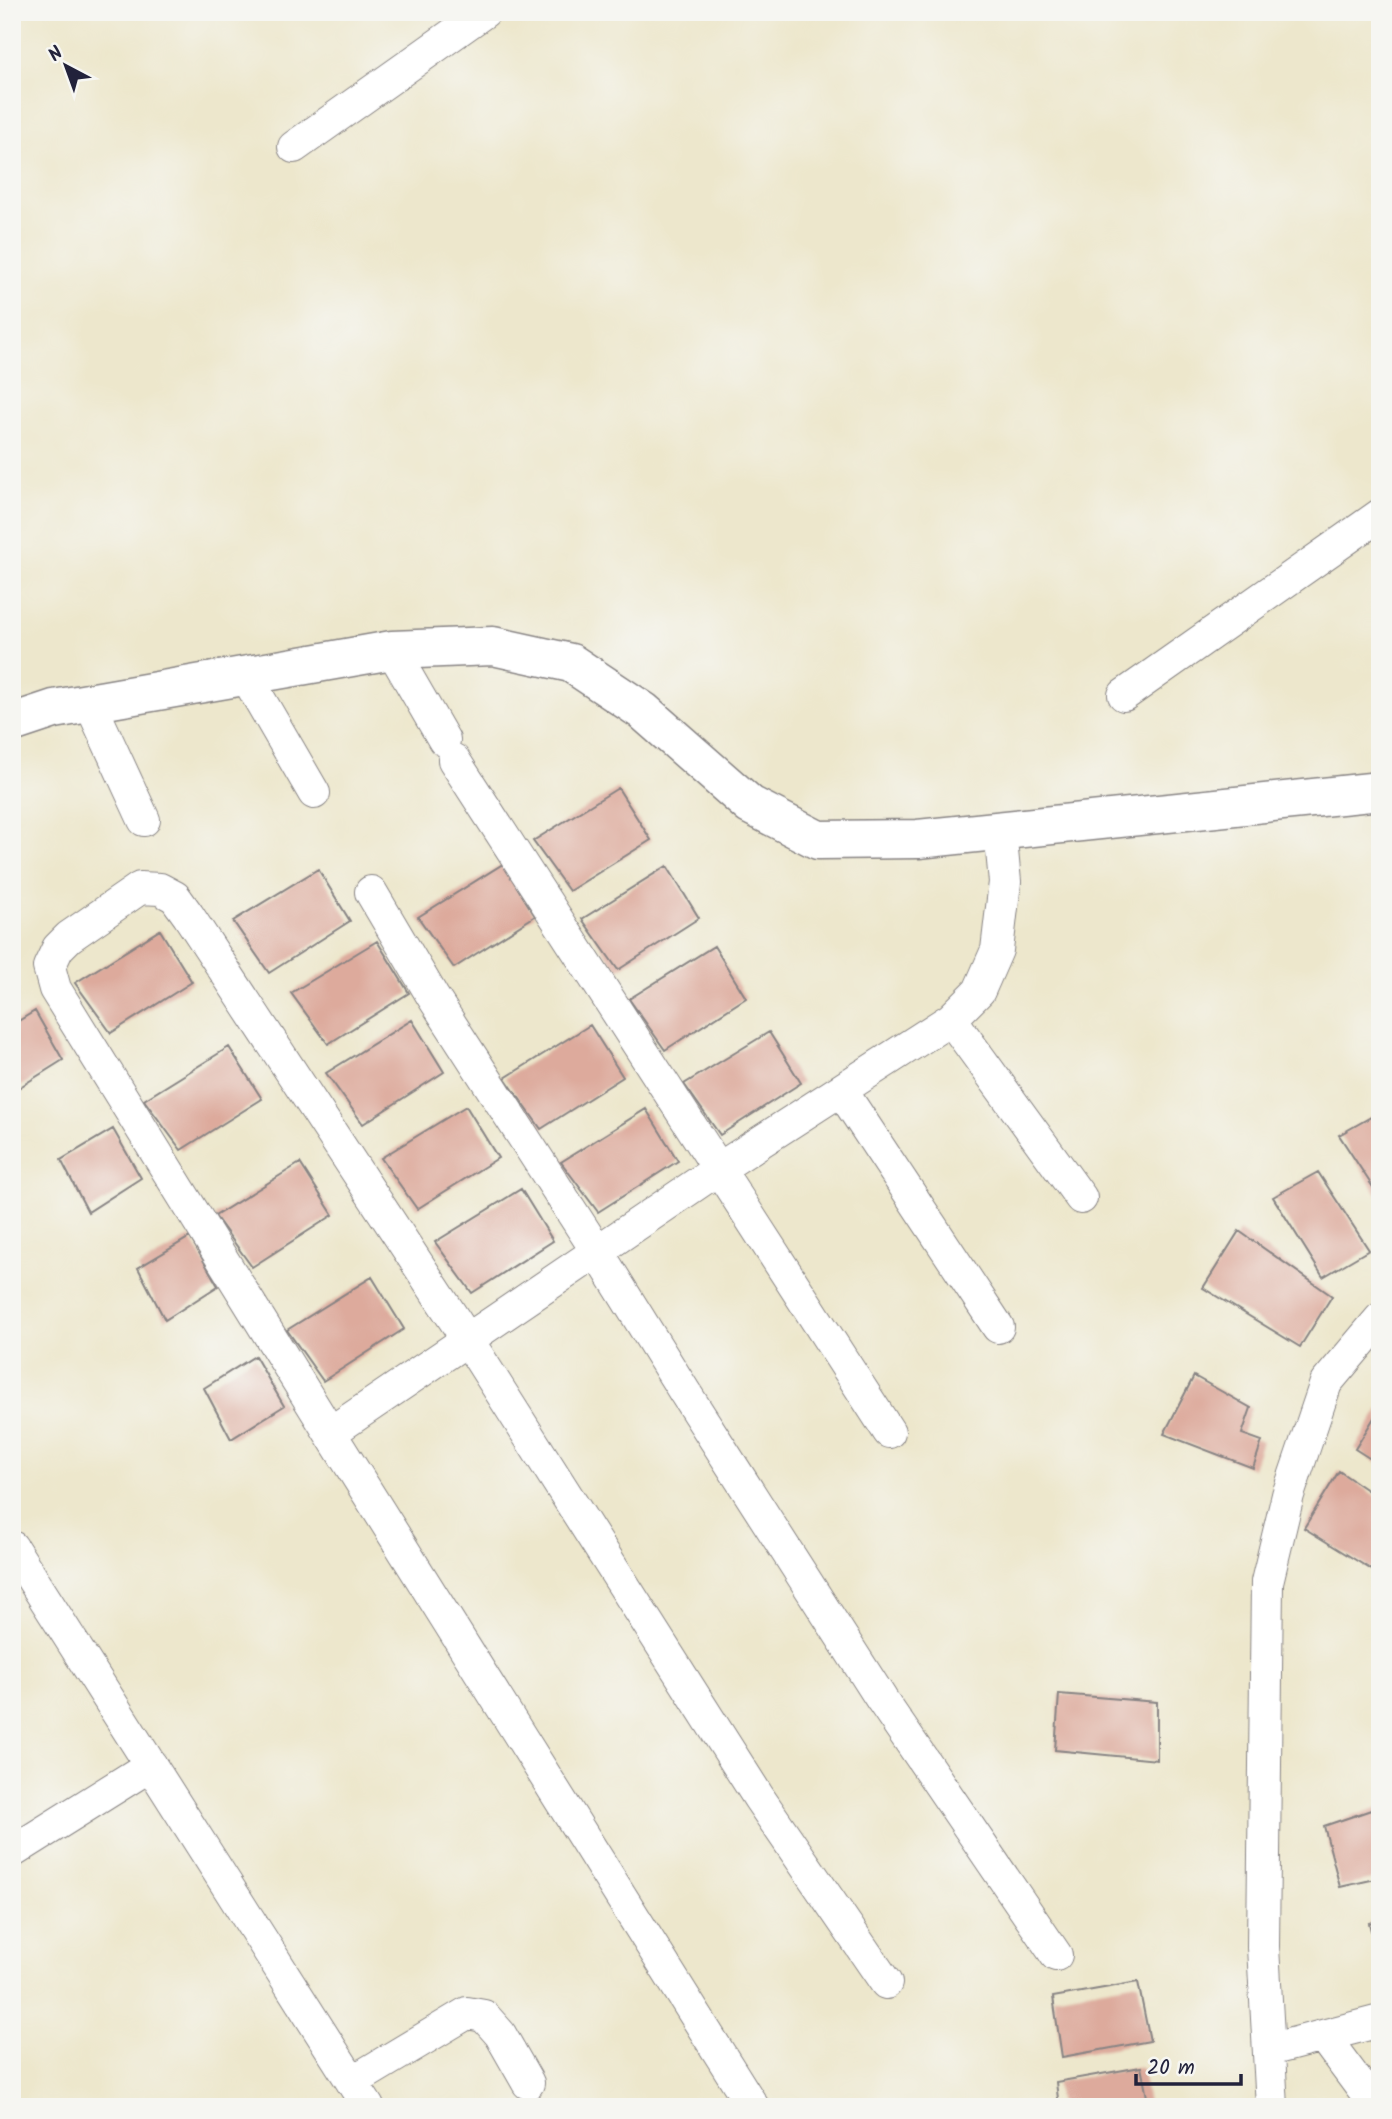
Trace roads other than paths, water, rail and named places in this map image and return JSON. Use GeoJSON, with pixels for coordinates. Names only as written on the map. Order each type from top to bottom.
{"type":"FeatureCollection","features":[{"type":"Feature","properties":{"kind":"street"},"geometry":{"type":"LineString","coordinates":[[294,147],[484,12]]}},
{"type":"Feature","properties":{"kind":"street"},"geometry":{"type":"LineString","coordinates":[[1124,695],[1380,515]]}},
{"type":"Feature","properties":{"kind":"street"},"geometry":{"type":"LineString","coordinates":[[12,723],[54,709],[392,650],[493,646],[571,663],[643,711],[750,805],[818,840],[918,839],[1380,791]]}},
{"type":"Feature","properties":{"kind":"street"},"geometry":{"type":"LineString","coordinates":[[392,650],[449,750],[889,1432]]}},
{"type":"Feature","properties":{"kind":"street"},"geometry":{"type":"LineString","coordinates":[[246,676],[314,793]]}},
{"type":"Feature","properties":{"kind":"street"},"geometry":{"type":"LineString","coordinates":[[90,703],[144,820]]}},
{"type":"Feature","properties":{"kind":"street"},"geometry":{"type":"LineString","coordinates":[[331,1433],[720,1168],[951,1019],[979,991],[997,950],[1005,882],[1000,830]]}},
{"type":"Feature","properties":{"kind":"street"},"geometry":{"type":"LineString","coordinates":[[753,2107],[55,989],[49,967],[58,948],[69,937],[140,888],[160,889],[175,897],[467,1339],[760,1798],[886,1983]]}},
{"type":"Feature","properties":{"kind":"street"},"geometry":{"type":"LineString","coordinates":[[371,892],[433,997],[882,1700],[1056,1955]]}},
{"type":"Feature","properties":{"kind":"street"},"geometry":{"type":"LineString","coordinates":[[951,1019],[1081,1198]]}},
{"type":"Feature","properties":{"kind":"street"},"geometry":{"type":"LineString","coordinates":[[841,1090],[998,1326]]}},
{"type":"Feature","properties":{"kind":"street"},"geometry":{"type":"LineString","coordinates":[[1272,2107],[1262,1947],[1267,1583],[1289,1495],[1326,1383],[1380,1319]]}},
{"type":"Feature","properties":{"kind":"street"},"geometry":{"type":"LineString","coordinates":[[12,1547],[360,2095],[467,2014],[484,2016],[500,2034],[528,2083]]}},
{"type":"Feature","properties":{"kind":"street"},"geometry":{"type":"LineString","coordinates":[[12,1852],[151,1765]]}},
{"type":"Feature","properties":{"kind":"street"},"geometry":{"type":"LineString","coordinates":[[1269,2050],[1380,2021]]}},
{"type":"Feature","properties":{"kind":"street"},"geometry":{"type":"LineString","coordinates":[[1323,2036],[1376,2107]]}}]}
